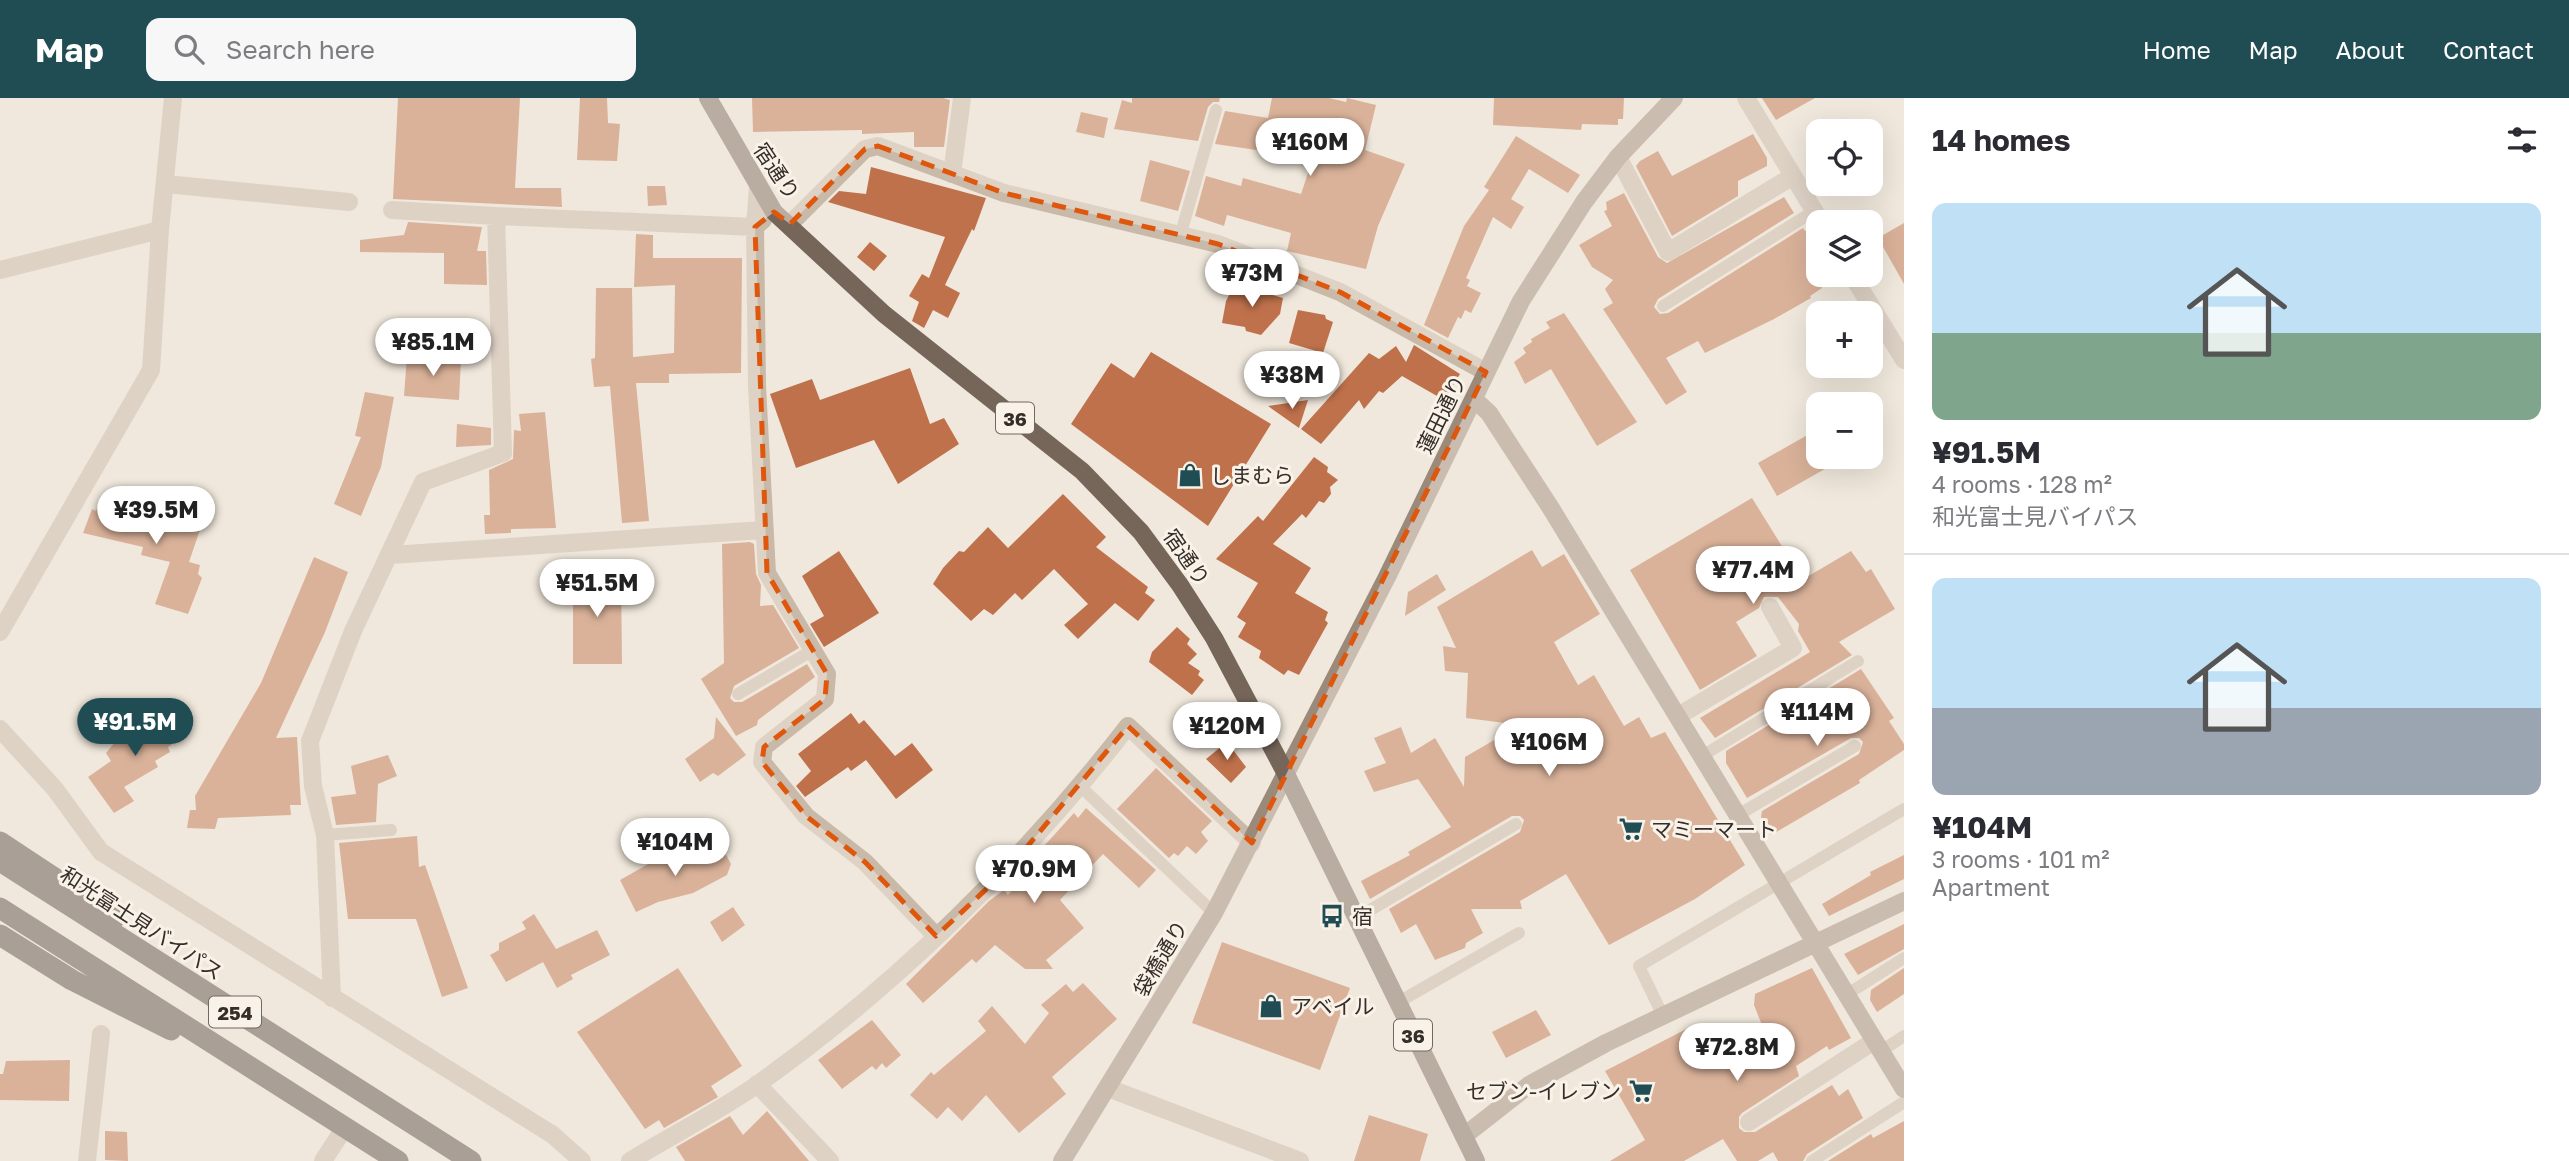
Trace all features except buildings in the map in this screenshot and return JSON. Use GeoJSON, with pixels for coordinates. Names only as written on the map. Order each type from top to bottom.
{"type":"FeatureCollection","features":[{"type":"Feature","properties":{"kind":"highway"},"geometry":{"type":"LineString","coordinates":[[0,842],[121,923],[160,965]]}},
{"type":"Feature","properties":{"kind":"highway","name":"和光富士見バイパス"},"geometry":{"type":"LineString","coordinates":[[0,861],[471,1161]]}},
{"type":"Feature","properties":{"kind":"highway","name":"254"},"geometry":{"type":"LineString","coordinates":[[0,908],[291,1090],[398,1161]]}},
{"type":"Feature","properties":{"kind":"highway"},"geometry":{"type":"LineString","coordinates":[[0,935],[72,980],[291,1090]]}},
{"type":"Feature","properties":{"kind":"main road","name":"宿通り"},"geometry":{"type":"LineString","coordinates":[[708,98],[774,212],[884,314],[1082,471],[1141,532],[1214,638],[1285,772],[1470,1149]]}},
{"type":"Feature","properties":{"kind":"street"},"geometry":{"type":"LineString","coordinates":[[0,632],[151,370],[160,230],[173,98]]}},
{"type":"Feature","properties":{"kind":"street"},"geometry":{"type":"LineString","coordinates":[[952,174],[962,98]]}},
{"type":"Feature","properties":{"kind":"street","name":"蓮田通り"},"geometry":{"type":"LineString","coordinates":[[1285,772],[1381,589],[1475,400],[1486,372],[1545,261],[1618,157],[1674,98]]}},
{"type":"Feature","properties":{"kind":"street"},"geometry":{"type":"LineString","coordinates":[[1746,98],[1813,210]]}},
{"type":"Feature","properties":{"kind":"street"},"geometry":{"type":"LineString","coordinates":[[790,224],[865,149],[878,146],[1004,193],[1181,233],[1218,244],[1340,292],[1486,372]]}},
{"type":"Feature","properties":{"kind":"street"},"geometry":{"type":"LineString","coordinates":[[1618,157],[1668,251],[1793,176]]}},
{"type":"Feature","properties":{"kind":"street"},"geometry":{"type":"LineString","coordinates":[[166,184],[349,202]]}},
{"type":"Feature","properties":{"kind":"street"},"geometry":{"type":"LineString","coordinates":[[758,187],[755,227],[762,530],[767,573],[827,674],[825,699],[764,747],[762,762],[806,816],[865,862],[936,936]]}},
{"type":"Feature","properties":{"kind":"street"},"geometry":{"type":"LineString","coordinates":[[392,210],[755,227],[774,212]]}},
{"type":"Feature","properties":{"kind":"street"},"geometry":{"type":"LineString","coordinates":[[332,998],[324,835],[313,786],[310,741],[353,631],[423,482],[503,453],[496,216]]}},
{"type":"Feature","properties":{"kind":"street"},"geometry":{"type":"LineString","coordinates":[[0,270],[160,230]]}},
{"type":"Feature","properties":{"kind":"street"},"geometry":{"type":"LineString","coordinates":[[1859,287],[1904,360]]}},
{"type":"Feature","properties":{"kind":"street"},"geometry":{"type":"LineString","coordinates":[[1475,400],[1489,413],[1552,509],[1904,1089]]}},
{"type":"Feature","properties":{"kind":"street"},"geometry":{"type":"LineString","coordinates":[[391,555],[762,530]]}},
{"type":"Feature","properties":{"kind":"street"},"geometry":{"type":"LineString","coordinates":[[1678,716],[1793,648],[1770,607]]}},
{"type":"Feature","properties":{"kind":"street"},"geometry":{"type":"LineString","coordinates":[[630,1161],[757,1084],[936,936],[1011,866],[1081,787],[1128,726],[1252,843]]}},
{"type":"Feature","properties":{"kind":"street"},"geometry":{"type":"LineString","coordinates":[[0,729],[55,789],[101,852],[553,1135],[582,1161]]}},
{"type":"Feature","properties":{"kind":"street","name":"袋橋通り"},"geometry":{"type":"LineString","coordinates":[[1062,1161],[1214,912],[1252,843],[1285,772]]}},
{"type":"Feature","properties":{"kind":"street"},"geometry":{"type":"LineString","coordinates":[[1470,1149],[1529,1085],[1605,1043],[1904,901]]}},
{"type":"Feature","properties":{"kind":"street"},"geometry":{"type":"LineString","coordinates":[[87,1161],[101,1034]]}},
{"type":"Feature","properties":{"kind":"street"},"geometry":{"type":"LineString","coordinates":[[1749,1122],[1878,1046]]}},
{"type":"Feature","properties":{"kind":"street"},"geometry":{"type":"LineString","coordinates":[[757,1084],[831,1161]]}},
{"type":"Feature","properties":{"kind":"street"},"geometry":{"type":"LineString","coordinates":[[1108,1088],[1300,1161]]}},
{"type":"Feature","properties":{"kind":"street"},"geometry":{"type":"LineString","coordinates":[[323,1161],[345,1127]]}},
{"type":"Feature","properties":{"kind":"lane"},"geometry":{"type":"LineString","coordinates":[[1181,233],[1216,110]]}},
{"type":"Feature","properties":{"kind":"lane"},"geometry":{"type":"LineString","coordinates":[[1662,306],[1806,223]]}},
{"type":"Feature","properties":{"kind":"lane"},"geometry":{"type":"LineString","coordinates":[[738,694],[813,650]]}},
{"type":"Feature","properties":{"kind":"lane"},"geometry":{"type":"LineString","coordinates":[[1702,756],[1858,661]]}},
{"type":"Feature","properties":{"kind":"lane"},"geometry":{"type":"LineString","coordinates":[[1738,816],[1855,746]]}},
{"type":"Feature","properties":{"kind":"lane"},"geometry":{"type":"LineString","coordinates":[[1081,787],[1214,912]]}},
{"type":"Feature","properties":{"kind":"lane"},"geometry":{"type":"LineString","coordinates":[[1663,1016],[1639,966],[1904,809]]}},
{"type":"Feature","properties":{"kind":"lane"},"geometry":{"type":"LineString","coordinates":[[1355,919],[1516,824]]}},
{"type":"Feature","properties":{"kind":"lane"},"geometry":{"type":"LineString","coordinates":[[324,835],[391,830]]}},
{"type":"Feature","properties":{"kind":"lane"},"geometry":{"type":"LineString","coordinates":[[1397,1003],[1519,933]]}},
{"type":"Feature","properties":{"kind":"lane"},"geometry":{"type":"LineString","coordinates":[[1846,995],[1904,958]]}},
{"type":"Feature","properties":{"kind":"lane"},"geometry":{"type":"LineString","coordinates":[[1878,1046],[1904,1036]]}},
{"type":"Feature","properties":{"kind":"lane"},"geometry":{"type":"LineString","coordinates":[[1812,1161],[1904,1102]]}},
{"type":"Feature","properties":{"kind":"highlighted area"},"geometry":{"type":"Polygon","coordinates":[[[878,146],[1004,193],[1218,244],[1340,292],[1486,372],[1252,843],[1128,726],[1011,866],[936,936],[865,862],[806,816],[762,762],[764,747],[825,699],[827,674],[767,573],[755,227],[774,212],[790,224],[865,149],[878,146]]]}},
{"type":"Feature","properties":{"kind":"place","name":"しまむら"},"geometry":{"type":"Point","coordinates":[1190,475]}},
{"type":"Feature","properties":{"kind":"place","name":"マミーマート"},"geometry":{"type":"Point","coordinates":[1631,829]}},
{"type":"Feature","properties":{"kind":"place","name":"宿"},"geometry":{"type":"Point","coordinates":[1332,916]}},
{"type":"Feature","properties":{"kind":"place","name":"アベイル"},"geometry":{"type":"Point","coordinates":[1271,1006]}},
{"type":"Feature","properties":{"kind":"place","name":"セブン-イレブン"},"geometry":{"type":"Point","coordinates":[1641,1091]}}]}
